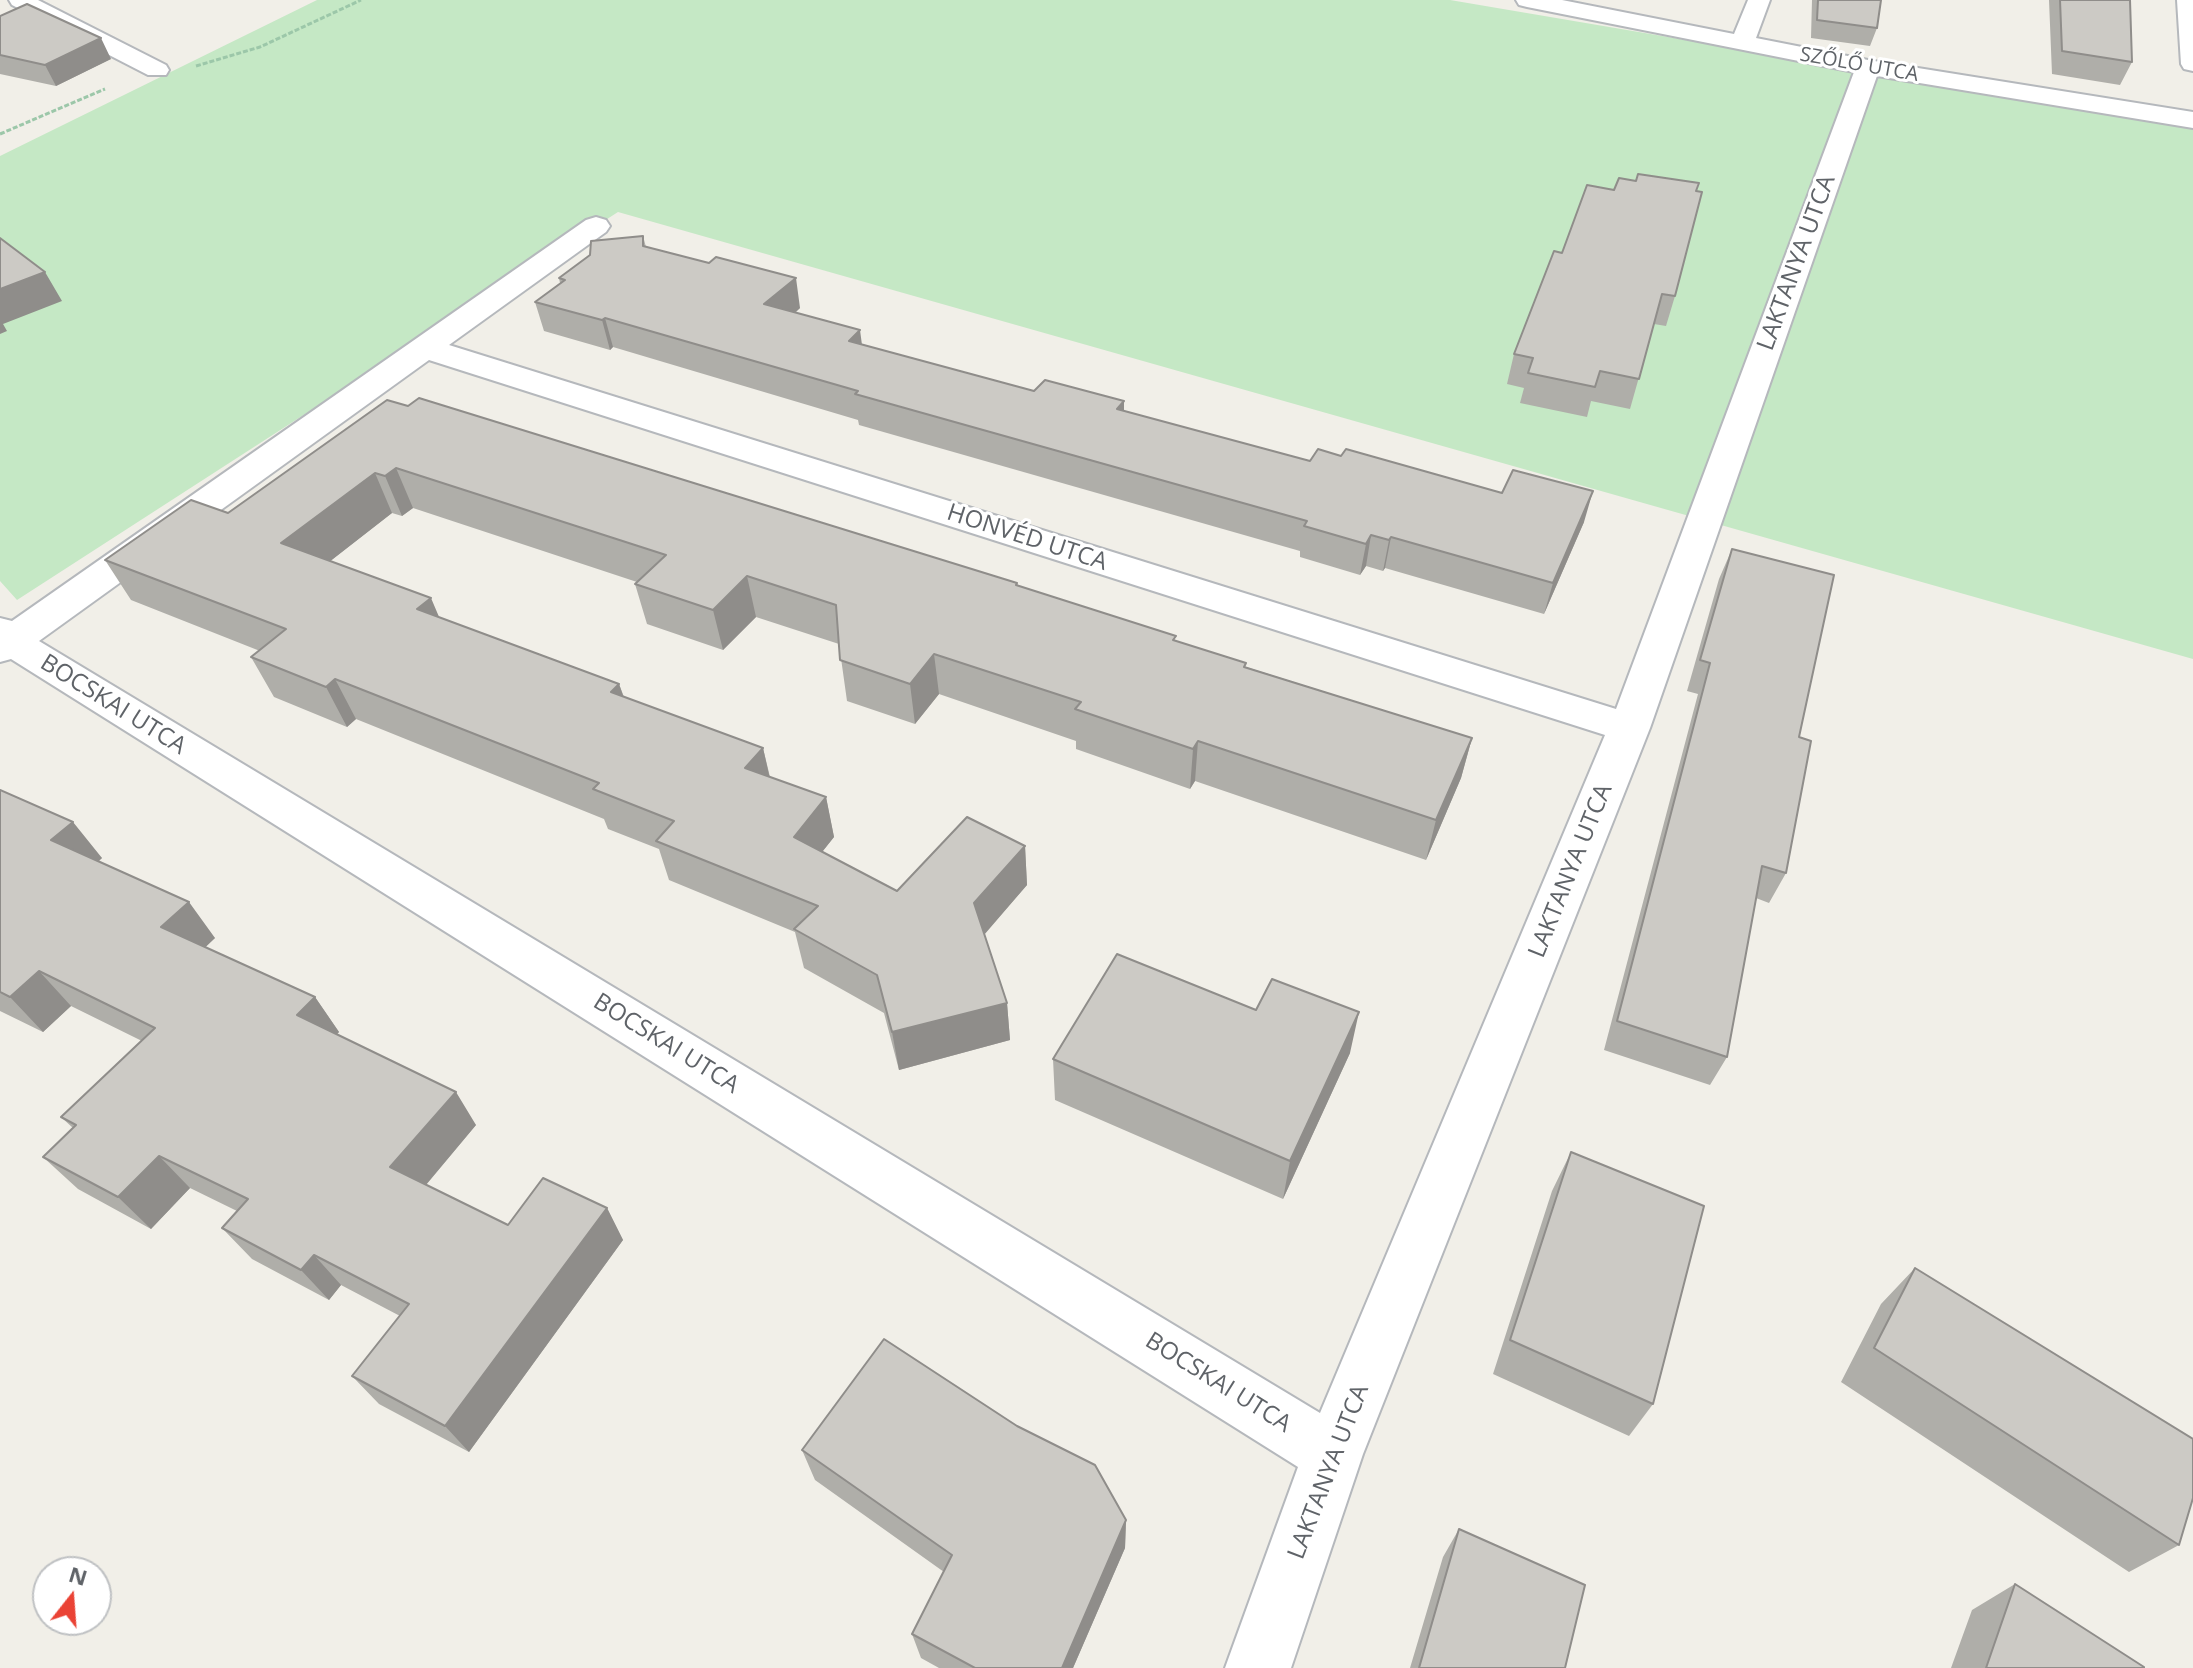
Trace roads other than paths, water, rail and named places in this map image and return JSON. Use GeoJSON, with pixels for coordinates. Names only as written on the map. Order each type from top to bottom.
{"type":"FeatureCollection","features":[{"type":"Feature","properties":{"kind":"street"},"geometry":{"type":"LineString","coordinates":[[20,0],[157,70]]}},
{"type":"Feature","properties":{"kind":"street","name":"SZŐLŐ UTCA"},"geometry":{"type":"LineString","coordinates":[[1527,0],[1868,67],[2193,120]]}},
{"type":"Feature","properties":{"kind":"street"},"geometry":{"type":"LineString","coordinates":[[1742,43],[1759,0]]}},
{"type":"Feature","properties":{"kind":"street"},"geometry":{"type":"LineString","coordinates":[[2188,0],[2193,64]]}},
{"type":"Feature","properties":{"kind":"street","name":"LAKTANYA UTCA"},"geometry":{"type":"LineString","coordinates":[[1258,1668],[1333,1454],[1629,728],[1868,67]]}},
{"type":"Feature","properties":{"kind":"street"},"geometry":{"type":"LineString","coordinates":[[3,640],[596,226]]}},
{"type":"Feature","properties":{"kind":"street","name":"HONVÉD UTCA"},"geometry":{"type":"LineString","coordinates":[[425,348],[1629,728]]}},
{"type":"Feature","properties":{"kind":"street","name":"BOCSKAI UTCA"},"geometry":{"type":"LineString","coordinates":[[3,640],[1333,1454]]}}]}
